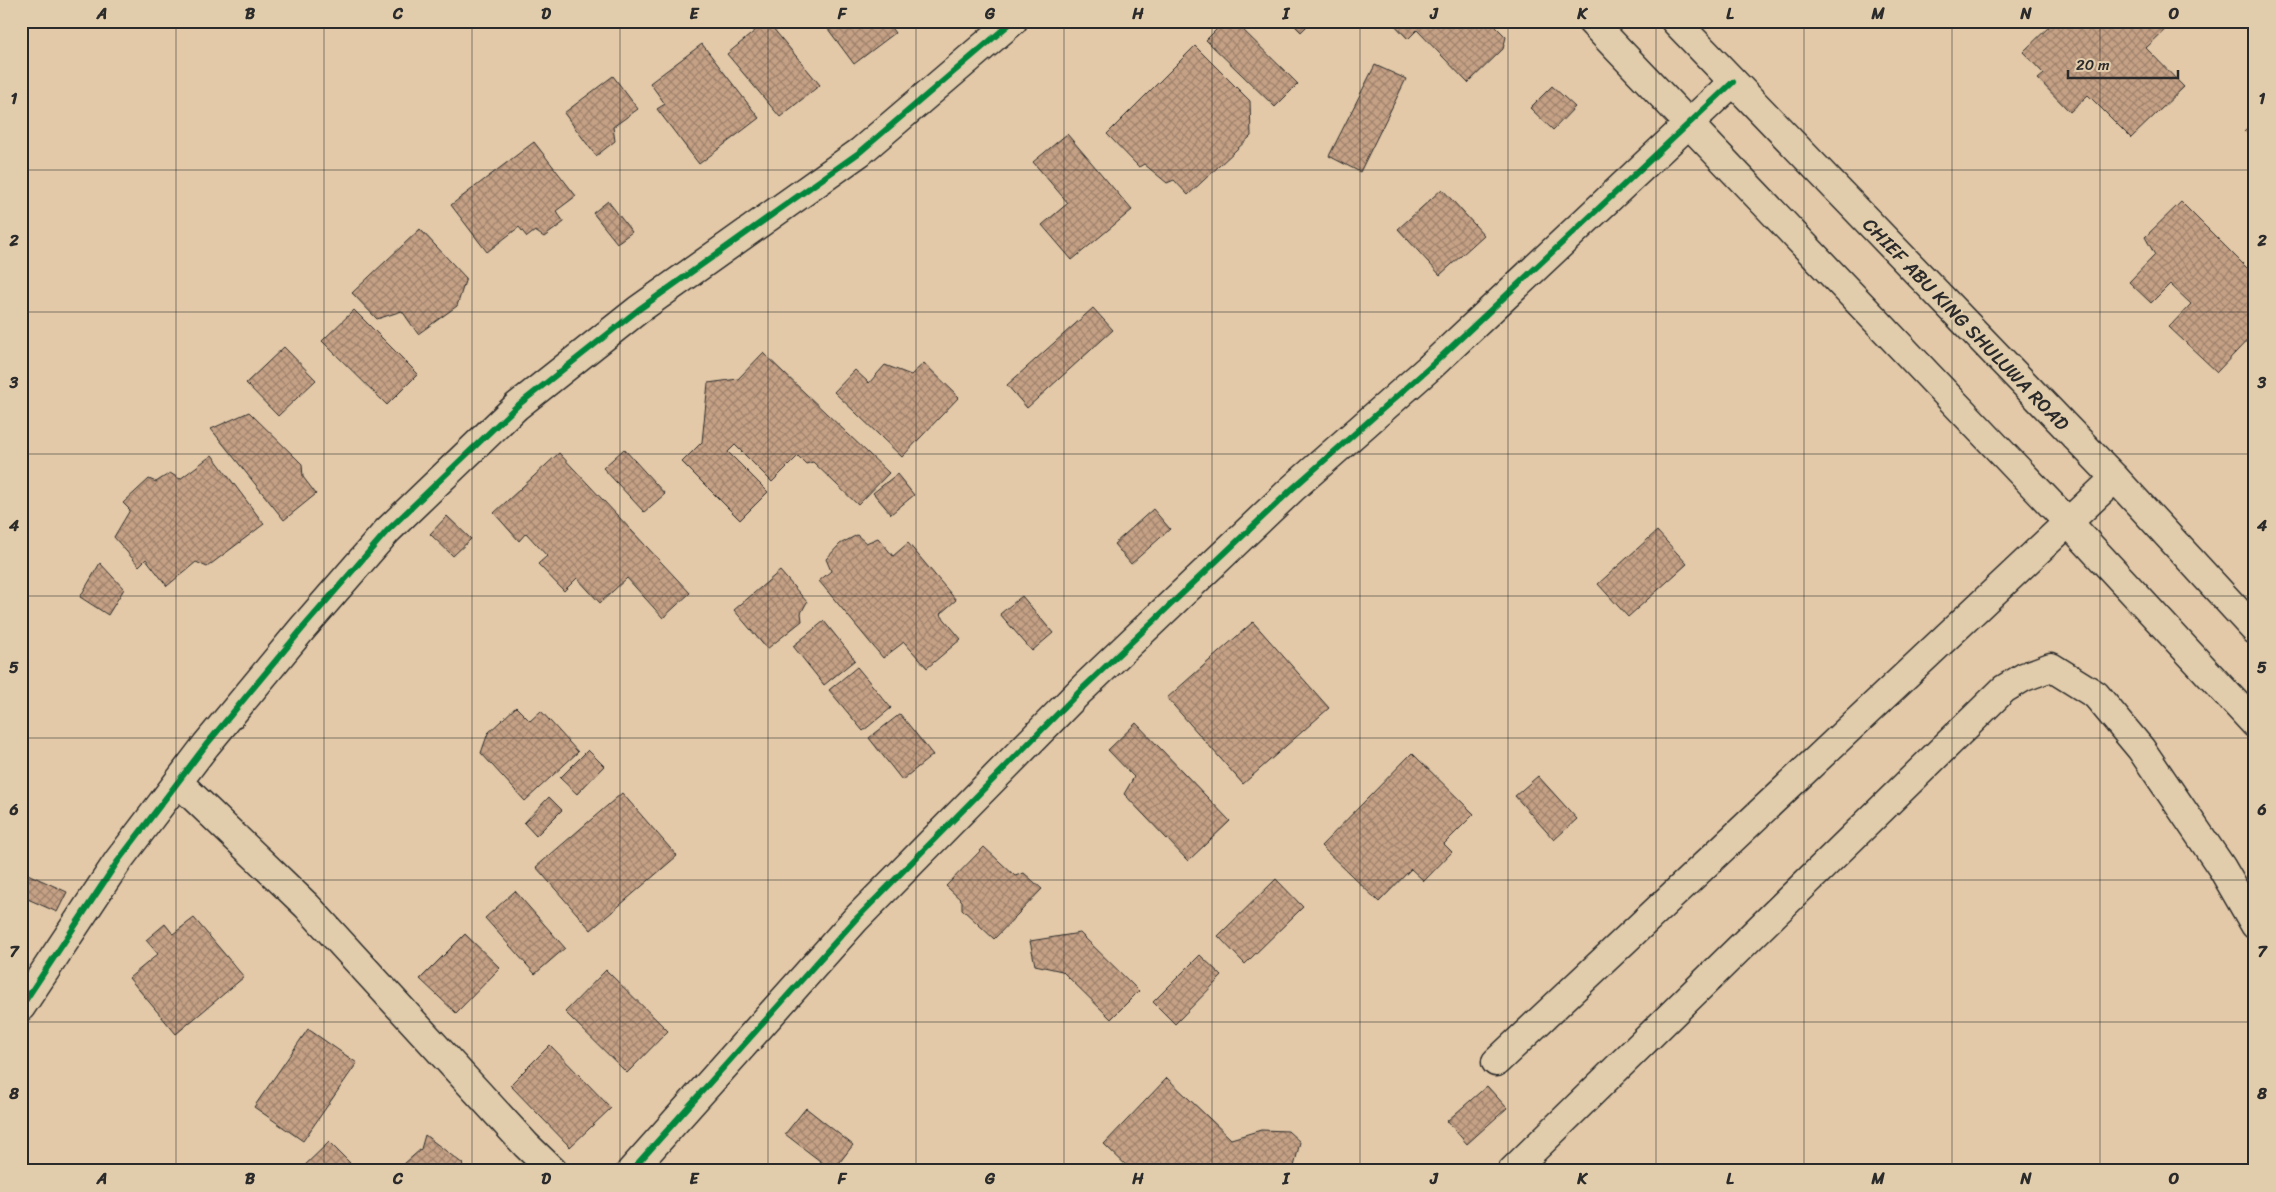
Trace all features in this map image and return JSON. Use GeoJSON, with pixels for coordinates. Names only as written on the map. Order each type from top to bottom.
{"type":"FeatureCollection","features":[{"type":"Feature","properties":{"kind":"street"},"geometry":{"type":"LineString","coordinates":[[21,1007],[118,861],[178,782],[302,629],[387,531],[517,406],[638,310],[860,152],[1014,21]]}},
{"type":"Feature","properties":{"kind":"street"},"geometry":{"type":"LineString","coordinates":[[1591,21],[2067,521],[2255,724]]}},
{"type":"Feature","properties":{"kind":"street","name":"CHIEF ABU KING SHULUWA ROAD"},"geometry":{"type":"LineString","coordinates":[[1675,21],[2115,478],[2255,630]]}},
{"type":"Feature","properties":{"kind":"street"},"geometry":{"type":"LineString","coordinates":[[631,1171],[855,920],[1081,690],[1292,488],[1429,368],[1733,82]]}},
{"type":"Feature","properties":{"kind":"street"},"geometry":{"type":"LineString","coordinates":[[1496,1062],[2067,521],[2115,478]]}},
{"type":"Feature","properties":{"kind":"street"},"geometry":{"type":"LineString","coordinates":[[1512,1171],[2004,689],[2024,677],[2051,667],[2096,695],[2140,748],[2222,868],[2255,925]]}},
{"type":"Feature","properties":{"kind":"street"},"geometry":{"type":"LineString","coordinates":[[178,782],[307,906],[526,1145],[553,1171]]}},
{"type":"Feature","properties":{"kind":"building"},"geometry":{"type":"Polygon","coordinates":[[[734,21],[755,21],[741,31],[734,21]]]}},
{"type":"Feature","properties":{"kind":"building"},"geometry":{"type":"Polygon","coordinates":[[[767,21],[820,85],[780,117],[727,54],[767,21]]]}},
{"type":"Feature","properties":{"kind":"building"},"geometry":{"type":"Polygon","coordinates":[[[822,21],[886,21],[895,33],[854,64],[822,21]]]}},
{"type":"Feature","properties":{"kind":"building"},"geometry":{"type":"Polygon","coordinates":[[[1225,21],[1234,21],[1298,84],[1275,107],[1206,40],[1225,21]]]}},
{"type":"Feature","properties":{"kind":"building"},"geometry":{"type":"Polygon","coordinates":[[[1290,21],[1312,21],[1301,32],[1290,21]]]}},
{"type":"Feature","properties":{"kind":"building"},"geometry":{"type":"Polygon","coordinates":[[[1391,21],[1490,21],[1506,37],[1503,49],[1468,83],[1417,30],[1408,39],[1391,21]]]}},
{"type":"Feature","properties":{"kind":"building"},"geometry":{"type":"Polygon","coordinates":[[[2055,21],[2060,21],[2064,25],[2068,21],[2174,21],[2146,48],[2184,87],[2131,138],[2088,95],[2070,112],[2038,79],[2044,74],[2023,52],[2055,21]]]}},
{"type":"Feature","properties":{"kind":"building"},"geometry":{"type":"Polygon","coordinates":[[[702,44],[759,118],[699,164],[657,109],[665,104],[650,83],[702,44]]]}},
{"type":"Feature","properties":{"kind":"building"},"geometry":{"type":"Polygon","coordinates":[[[1195,46],[1250,101],[1251,136],[1188,195],[1174,180],[1167,183],[1144,164],[1139,167],[1107,134],[1195,46]]]}},
{"type":"Feature","properties":{"kind":"building"},"geometry":{"type":"Polygon","coordinates":[[[1375,65],[1406,79],[1360,172],[1329,156],[1375,65]]]}},
{"type":"Feature","properties":{"kind":"building"},"geometry":{"type":"Polygon","coordinates":[[[613,76],[638,109],[613,127],[615,141],[596,156],[564,113],[613,76]]]}},
{"type":"Feature","properties":{"kind":"building"},"geometry":{"type":"Polygon","coordinates":[[[1552,86],[1575,107],[1553,130],[1530,108],[1552,86]]]}},
{"type":"Feature","properties":{"kind":"building"},"geometry":{"type":"Polygon","coordinates":[[[2255,121],[2255,142],[2244,131],[2255,121]]]}},
{"type":"Feature","properties":{"kind":"building"},"geometry":{"type":"Polygon","coordinates":[[[1067,134],[1132,210],[1072,260],[1042,225],[1068,203],[1033,162],[1067,134]]]}},
{"type":"Feature","properties":{"kind":"building"},"geometry":{"type":"Polygon","coordinates":[[[534,142],[576,196],[556,211],[564,222],[544,237],[535,231],[527,237],[519,227],[487,252],[451,205],[534,142]]]}},
{"type":"Feature","properties":{"kind":"building"},"geometry":{"type":"Polygon","coordinates":[[[1442,189],[1484,235],[1440,275],[1398,229],[1442,189]]]}},
{"type":"Feature","properties":{"kind":"building"},"geometry":{"type":"Polygon","coordinates":[[[608,201],[632,232],[617,243],[593,213],[608,201]]]}},
{"type":"Feature","properties":{"kind":"building"},"geometry":{"type":"Polygon","coordinates":[[[2181,202],[2255,276],[2255,332],[2217,372],[2169,327],[2191,304],[2170,284],[2151,303],[2129,282],[2155,255],[2145,237],[2181,202]]]}},
{"type":"Feature","properties":{"kind":"building"},"geometry":{"type":"Polygon","coordinates":[[[420,229],[466,278],[457,306],[418,334],[402,311],[377,319],[352,293],[420,229]]]}},
{"type":"Feature","properties":{"kind":"building"},"geometry":{"type":"Polygon","coordinates":[[[1093,308],[1113,330],[1027,408],[1007,385],[1093,308]]]}},
{"type":"Feature","properties":{"kind":"building"},"geometry":{"type":"Polygon","coordinates":[[[354,310],[418,374],[387,405],[322,341],[354,310]]]}},
{"type":"Feature","properties":{"kind":"building"},"geometry":{"type":"Polygon","coordinates":[[[284,347],[316,380],[278,416],[246,383],[284,347]]]}},
{"type":"Feature","properties":{"kind":"building"},"geometry":{"type":"Polygon","coordinates":[[[763,353],[889,473],[858,505],[813,462],[806,464],[798,456],[772,482],[735,445],[728,452],[768,492],[740,520],[682,462],[702,442],[708,383],[738,379],[763,353]]]}},
{"type":"Feature","properties":{"kind":"building"},"geometry":{"type":"Polygon","coordinates":[[[924,363],[959,397],[902,457],[834,392],[855,370],[869,383],[885,365],[911,375],[924,363]]]}},
{"type":"Feature","properties":{"kind":"building"},"geometry":{"type":"Polygon","coordinates":[[[249,412],[302,464],[303,477],[316,494],[284,520],[211,429],[249,412]]]}},
{"type":"Feature","properties":{"kind":"building"},"geometry":{"type":"Polygon","coordinates":[[[624,449],[665,494],[644,512],[603,468],[624,449]]]}},
{"type":"Feature","properties":{"kind":"building"},"geometry":{"type":"Polygon","coordinates":[[[559,453],[690,593],[663,618],[627,578],[600,603],[577,578],[564,591],[538,564],[547,556],[526,533],[519,541],[494,513],[559,453]]]}},
{"type":"Feature","properties":{"kind":"building"},"geometry":{"type":"Polygon","coordinates":[[[212,455],[264,524],[207,567],[196,562],[167,586],[146,559],[139,566],[114,537],[130,510],[123,503],[149,479],[156,482],[170,473],[180,479],[212,455]]]}},
{"type":"Feature","properties":{"kind":"building"},"geometry":{"type":"Polygon","coordinates":[[[897,474],[914,495],[891,514],[873,493],[897,474]]]}},
{"type":"Feature","properties":{"kind":"building"},"geometry":{"type":"Polygon","coordinates":[[[1153,509],[1170,529],[1131,564],[1114,544],[1153,509]]]}},
{"type":"Feature","properties":{"kind":"building"},"geometry":{"type":"Polygon","coordinates":[[[447,516],[471,539],[453,556],[430,534],[447,516]]]}},
{"type":"Feature","properties":{"kind":"building"},"geometry":{"type":"Polygon","coordinates":[[[1657,531],[1687,564],[1628,617],[1598,584],[1657,531]]]}},
{"type":"Feature","properties":{"kind":"building"},"geometry":{"type":"Polygon","coordinates":[[[857,535],[866,543],[878,538],[893,556],[908,543],[956,600],[940,614],[961,639],[927,668],[904,642],[883,658],[819,581],[831,571],[826,559],[840,544],[857,535]]]}},
{"type":"Feature","properties":{"kind":"building"},"geometry":{"type":"Polygon","coordinates":[[[100,563],[124,589],[108,615],[80,597],[100,563]]]}},
{"type":"Feature","properties":{"kind":"building"},"geometry":{"type":"Polygon","coordinates":[[[780,571],[807,602],[801,613],[802,621],[767,649],[734,610],[780,571]]]}},
{"type":"Feature","properties":{"kind":"building"},"geometry":{"type":"Polygon","coordinates":[[[1022,596],[1053,633],[1032,651],[1000,614],[1022,596]]]}},
{"type":"Feature","properties":{"kind":"building"},"geometry":{"type":"Polygon","coordinates":[[[824,621],[855,660],[824,685],[793,646],[824,621]]]}},
{"type":"Feature","properties":{"kind":"building"},"geometry":{"type":"Polygon","coordinates":[[[1253,622],[1329,708],[1243,784],[1167,698],[1253,622]]]}},
{"type":"Feature","properties":{"kind":"building"},"geometry":{"type":"Polygon","coordinates":[[[857,667],[891,708],[863,731],[829,690],[857,667]]]}},
{"type":"Feature","properties":{"kind":"building"},"geometry":{"type":"Polygon","coordinates":[[[516,707],[530,721],[541,711],[578,752],[525,801],[481,753],[488,733],[516,707]]]}},
{"type":"Feature","properties":{"kind":"building"},"geometry":{"type":"Polygon","coordinates":[[[900,714],[933,755],[902,780],[869,738],[900,714]]]}},
{"type":"Feature","properties":{"kind":"building"},"geometry":{"type":"Polygon","coordinates":[[[1136,723],[1230,821],[1188,861],[1124,794],[1134,777],[1108,750],[1136,723]]]}},
{"type":"Feature","properties":{"kind":"building"},"geometry":{"type":"Polygon","coordinates":[[[588,750],[604,766],[577,794],[560,778],[588,750]]]}},
{"type":"Feature","properties":{"kind":"building"},"geometry":{"type":"Polygon","coordinates":[[[1412,753],[1474,814],[1444,844],[1452,852],[1424,881],[1411,869],[1379,902],[1321,846],[1412,753]]]}},
{"type":"Feature","properties":{"kind":"building"},"geometry":{"type":"Polygon","coordinates":[[[1538,776],[1577,819],[1554,840],[1515,796],[1538,776]]]}},
{"type":"Feature","properties":{"kind":"building"},"geometry":{"type":"Polygon","coordinates":[[[622,793],[677,856],[591,930],[536,867],[622,793]]]}},
{"type":"Feature","properties":{"kind":"building"},"geometry":{"type":"Polygon","coordinates":[[[549,797],[562,810],[536,836],[524,823],[549,797]]]}},
{"type":"Feature","properties":{"kind":"building"},"geometry":{"type":"Polygon","coordinates":[[[984,847],[1015,876],[1024,873],[1042,889],[994,939],[962,909],[962,901],[946,886],[984,847]]]}},
{"type":"Feature","properties":{"kind":"building"},"geometry":{"type":"Polygon","coordinates":[[[21,871],[67,892],[57,912],[21,896],[21,871]]]}},
{"type":"Feature","properties":{"kind":"building"},"geometry":{"type":"Polygon","coordinates":[[[1276,879],[1303,907],[1245,964],[1218,936],[1276,879]]]}},
{"type":"Feature","properties":{"kind":"building"},"geometry":{"type":"Polygon","coordinates":[[[515,891],[565,948],[535,974],[485,918],[515,891]]]}},
{"type":"Feature","properties":{"kind":"building"},"geometry":{"type":"Polygon","coordinates":[[[194,918],[244,977],[176,1034],[129,978],[158,954],[146,940],[165,924],[173,934],[194,918]]]}},
{"type":"Feature","properties":{"kind":"building"},"geometry":{"type":"Polygon","coordinates":[[[1080,933],[1139,991],[1111,1019],[1062,971],[1035,965],[1030,941],[1080,933]]]}},
{"type":"Feature","properties":{"kind":"building"},"geometry":{"type":"Polygon","coordinates":[[[465,934],[500,968],[456,1013],[420,979],[465,934]]]}},
{"type":"Feature","properties":{"kind":"building"},"geometry":{"type":"Polygon","coordinates":[[[1200,955],[1222,976],[1175,1024],[1153,1002],[1200,955]]]}},
{"type":"Feature","properties":{"kind":"building"},"geometry":{"type":"Polygon","coordinates":[[[606,970],[668,1031],[627,1073],[565,1012],[606,970]]]}},
{"type":"Feature","properties":{"kind":"building"},"geometry":{"type":"Polygon","coordinates":[[[308,1029],[357,1063],[303,1141],[254,1107],[308,1029]]]}},
{"type":"Feature","properties":{"kind":"building"},"geometry":{"type":"Polygon","coordinates":[[[550,1045],[611,1108],[570,1147],[510,1085],[550,1045]]]}},
{"type":"Feature","properties":{"kind":"building"},"geometry":{"type":"Polygon","coordinates":[[[1167,1078],[1231,1139],[1261,1130],[1288,1131],[1300,1142],[1293,1171],[1132,1171],[1104,1144],[1167,1078]]]}},
{"type":"Feature","properties":{"kind":"building"},"geometry":{"type":"Polygon","coordinates":[[[1487,1086],[1507,1108],[1467,1144],[1447,1121],[1487,1086]]]}},
{"type":"Feature","properties":{"kind":"building"},"geometry":{"type":"Polygon","coordinates":[[[806,1108],[853,1145],[833,1171],[785,1134],[806,1108]]]}},
{"type":"Feature","properties":{"kind":"building"},"geometry":{"type":"Polygon","coordinates":[[[425,1135],[463,1164],[461,1171],[396,1171],[421,1149],[425,1135]]]}},
{"type":"Feature","properties":{"kind":"building"},"geometry":{"type":"Polygon","coordinates":[[[329,1142],[350,1163],[342,1171],[299,1171],[329,1142]]]}},
{"type":"Feature","properties":{"kind":"cycle path"},"geometry":{"type":"LineString","coordinates":[[21,1007],[118,861],[206,745],[302,629],[387,531],[517,406],[638,310],[860,152],[1013,21]]}},
{"type":"Feature","properties":{"kind":"cycle path"},"geometry":{"type":"LineString","coordinates":[[631,1171],[855,920],[1081,690],[1292,489],[1429,368],[1733,82]]}}]}
